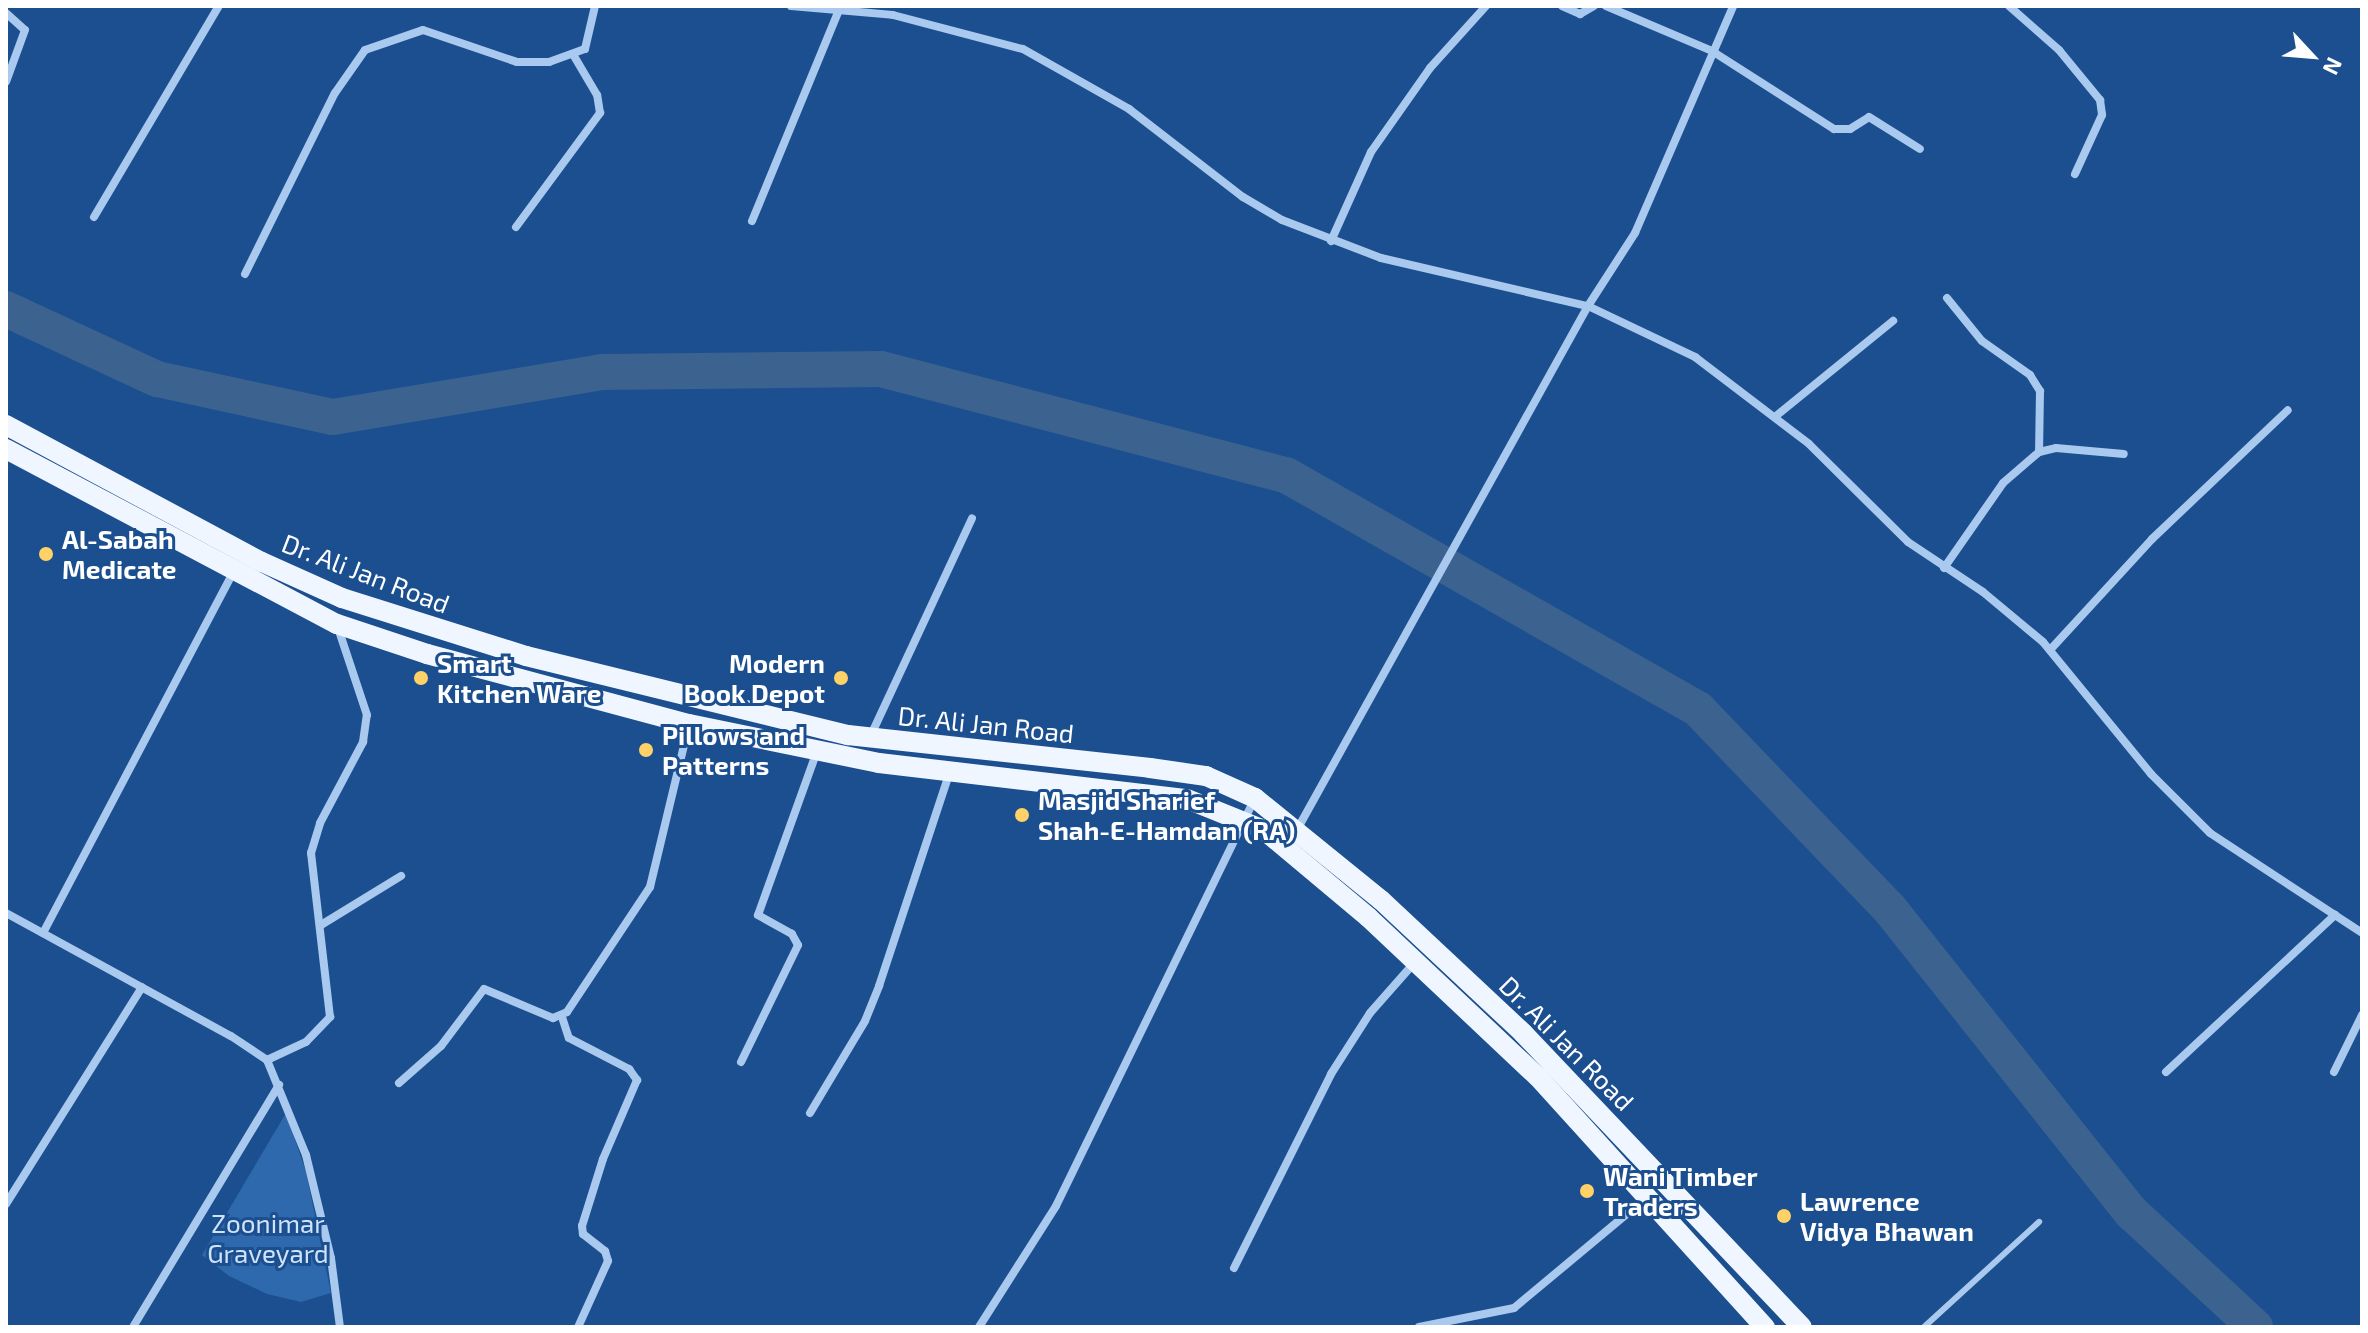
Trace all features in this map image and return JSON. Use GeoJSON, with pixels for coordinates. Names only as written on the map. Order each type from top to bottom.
{"type":"FeatureCollection","features":[{"type":"Feature","properties":{"kind":"main road","name":"Dr. Ali Jan Road"},"geometry":{"type":"LineString","coordinates":[[6,425],[249,555],[342,598],[602,677],[869,738],[1206,776],[1255,798],[1298,828],[1523,1033],[1802,1327]]}},
{"type":"Feature","properties":{"kind":"main road","name":"Dr. Ali Jan Road"},"geometry":{"type":"LineString","coordinates":[[6,449],[233,572],[337,624],[689,724],[817,751],[949,773],[1187,799],[1245,822],[1284,845],[1538,1077],[1645,1199],[1765,1327]]}},
{"type":"Feature","properties":{"kind":"street"},"geometry":{"type":"LineString","coordinates":[[94,217],[219,6]]}},
{"type":"Feature","properties":{"kind":"street"},"geometry":{"type":"LineString","coordinates":[[245,274],[335,93],[365,50],[423,30],[517,62],[574,56],[592,33],[595,6]]}},
{"type":"Feature","properties":{"kind":"street"},"geometry":{"type":"LineString","coordinates":[[791,6],[895,10],[1023,49],[1077,76],[1243,197],[1331,241],[1381,258],[1588,306],[1695,357],[1776,416],[1878,515],[1944,568],[2019,621],[2050,650],[2181,806],[2210,833],[2362,933]]}},
{"type":"Feature","properties":{"kind":"street"},"geometry":{"type":"LineString","coordinates":[[1331,241],[1371,152],[1430,68],[1486,6]]}},
{"type":"Feature","properties":{"kind":"street"},"geometry":{"type":"LineString","coordinates":[[1562,6],[1580,14],[1594,6]]}},
{"type":"Feature","properties":{"kind":"street"},"geometry":{"type":"LineString","coordinates":[[1606,6],[1712,51],[1834,129],[1850,129],[1869,117],[1920,149]]}},
{"type":"Feature","properties":{"kind":"street"},"geometry":{"type":"LineString","coordinates":[[1298,828],[1425,606],[1588,306],[1647,207],[1733,6]]}},
{"type":"Feature","properties":{"kind":"street"},"geometry":{"type":"LineString","coordinates":[[2009,6],[2059,50],[2100,100],[2102,115],[2075,174]]}},
{"type":"Feature","properties":{"kind":"street"},"geometry":{"type":"LineString","coordinates":[[752,221],[840,8]]}},
{"type":"Feature","properties":{"kind":"street"},"geometry":{"type":"LineString","coordinates":[[6,13],[25,30],[6,82]]}},
{"type":"Feature","properties":{"kind":"street"},"geometry":{"type":"LineString","coordinates":[[516,227],[600,113],[597,95],[574,56]]}},
{"type":"Feature","properties":{"kind":"street"},"geometry":{"type":"LineString","coordinates":[[1947,298],[1982,341],[2030,375],[2040,391],[2039,452]]}},
{"type":"Feature","properties":{"kind":"street"},"geometry":{"type":"LineString","coordinates":[[1776,416],[1893,321]]}},
{"type":"Feature","properties":{"kind":"street"},"geometry":{"type":"LineString","coordinates":[[2050,650],[2152,539],[2288,410]]}},
{"type":"Feature","properties":{"kind":"street"},"geometry":{"type":"LineString","coordinates":[[1944,568],[2003,483],[2039,452],[2056,448],[2124,454]]}},
{"type":"Feature","properties":{"kind":"street"},"geometry":{"type":"LineString","coordinates":[[869,738],[972,518]]}},
{"type":"Feature","properties":{"kind":"street"},"geometry":{"type":"LineString","coordinates":[[43,933],[233,572]]}},
{"type":"Feature","properties":{"kind":"street"},"geometry":{"type":"LineString","coordinates":[[267,1060],[306,1042],[330,1017],[313,837],[349,776],[363,742],[367,715],[337,624]]}},
{"type":"Feature","properties":{"kind":"street"},"geometry":{"type":"LineString","coordinates":[[562,1017],[650,887],[689,724]]}},
{"type":"Feature","properties":{"kind":"street"},"geometry":{"type":"LineString","coordinates":[[741,1062],[798,945],[792,934],[758,915],[817,751]]}},
{"type":"Feature","properties":{"kind":"street"},"geometry":{"type":"LineString","coordinates":[[810,1113],[875,998],[949,773]]}},
{"type":"Feature","properties":{"kind":"street"},"geometry":{"type":"LineString","coordinates":[[979,1327],[1056,1206],[1255,798]]}},
{"type":"Feature","properties":{"kind":"street"},"geometry":{"type":"LineString","coordinates":[[321,925],[401,876]]}},
{"type":"Feature","properties":{"kind":"street"},"geometry":{"type":"LineString","coordinates":[[6,913],[267,1060],[306,1155],[331,1258],[340,1327]]}},
{"type":"Feature","properties":{"kind":"street"},"geometry":{"type":"LineString","coordinates":[[2166,1072],[2335,915]]}},
{"type":"Feature","properties":{"kind":"street"},"geometry":{"type":"LineString","coordinates":[[1234,1268],[1331,1074],[1370,1013],[1415,962]]}},
{"type":"Feature","properties":{"kind":"street"},"geometry":{"type":"LineString","coordinates":[[6,1204],[142,987]]}},
{"type":"Feature","properties":{"kind":"street"},"geometry":{"type":"LineString","coordinates":[[399,1083],[441,1046],[484,989],[546,1015],[562,1017]]}},
{"type":"Feature","properties":{"kind":"street"},"geometry":{"type":"LineString","coordinates":[[2334,1072],[2362,1015]]}},
{"type":"Feature","properties":{"kind":"street"},"geometry":{"type":"LineString","coordinates":[[562,1017],[569,1038],[629,1069],[637,1080],[603,1159],[582,1226],[583,1234],[605,1251],[608,1261],[578,1327]]}},
{"type":"Feature","properties":{"kind":"street"},"geometry":{"type":"LineString","coordinates":[[133,1327],[279,1085]]}},
{"type":"Feature","properties":{"kind":"street"},"geometry":{"type":"LineString","coordinates":[[1419,1327],[1497,1314],[1521,1303],[1645,1199]]}},
{"type":"Feature","properties":{"kind":"lane"},"geometry":{"type":"LineString","coordinates":[[1924,1327],[2039,1222]]}},
{"type":"Feature","properties":{"kind":"green space","name":"Zoonimar Graveyard"},"geometry":{"type":"Polygon","coordinates":[[[286,1113],[306,1172],[331,1293],[301,1302],[267,1294],[229,1276],[202,1255],[286,1113]]]}},
{"type":"Feature","properties":{"kind":"waterway"},"geometry":{"type":"LineString","coordinates":[[6,309],[157,379],[333,417],[602,372],[881,369],[1286,475],[1698,709],[1889,908],[2132,1213],[2255,1327]]}},
{"type":"Feature","properties":{"kind":"place","name":"Al-Sabah Medicate"},"geometry":{"type":"Point","coordinates":[46,554]}},
{"type":"Feature","properties":{"kind":"place","name":"Smart Kitchen Ware"},"geometry":{"type":"Point","coordinates":[421,678]}},
{"type":"Feature","properties":{"kind":"place","name":"Modern Book Depot"},"geometry":{"type":"Point","coordinates":[841,678]}},
{"type":"Feature","properties":{"kind":"place","name":"Pillows and Patterns"},"geometry":{"type":"Point","coordinates":[646,750]}},
{"type":"Feature","properties":{"kind":"place","name":"Masjid Sharief Shah-E-Hamdan (RA)"},"geometry":{"type":"Point","coordinates":[1022,815]}},
{"type":"Feature","properties":{"kind":"place","name":"Wani Timber Traders"},"geometry":{"type":"Point","coordinates":[1587,1191]}},
{"type":"Feature","properties":{"kind":"place","name":"Lawrence Vidya Bhawan"},"geometry":{"type":"Point","coordinates":[1784,1216]}}]}
